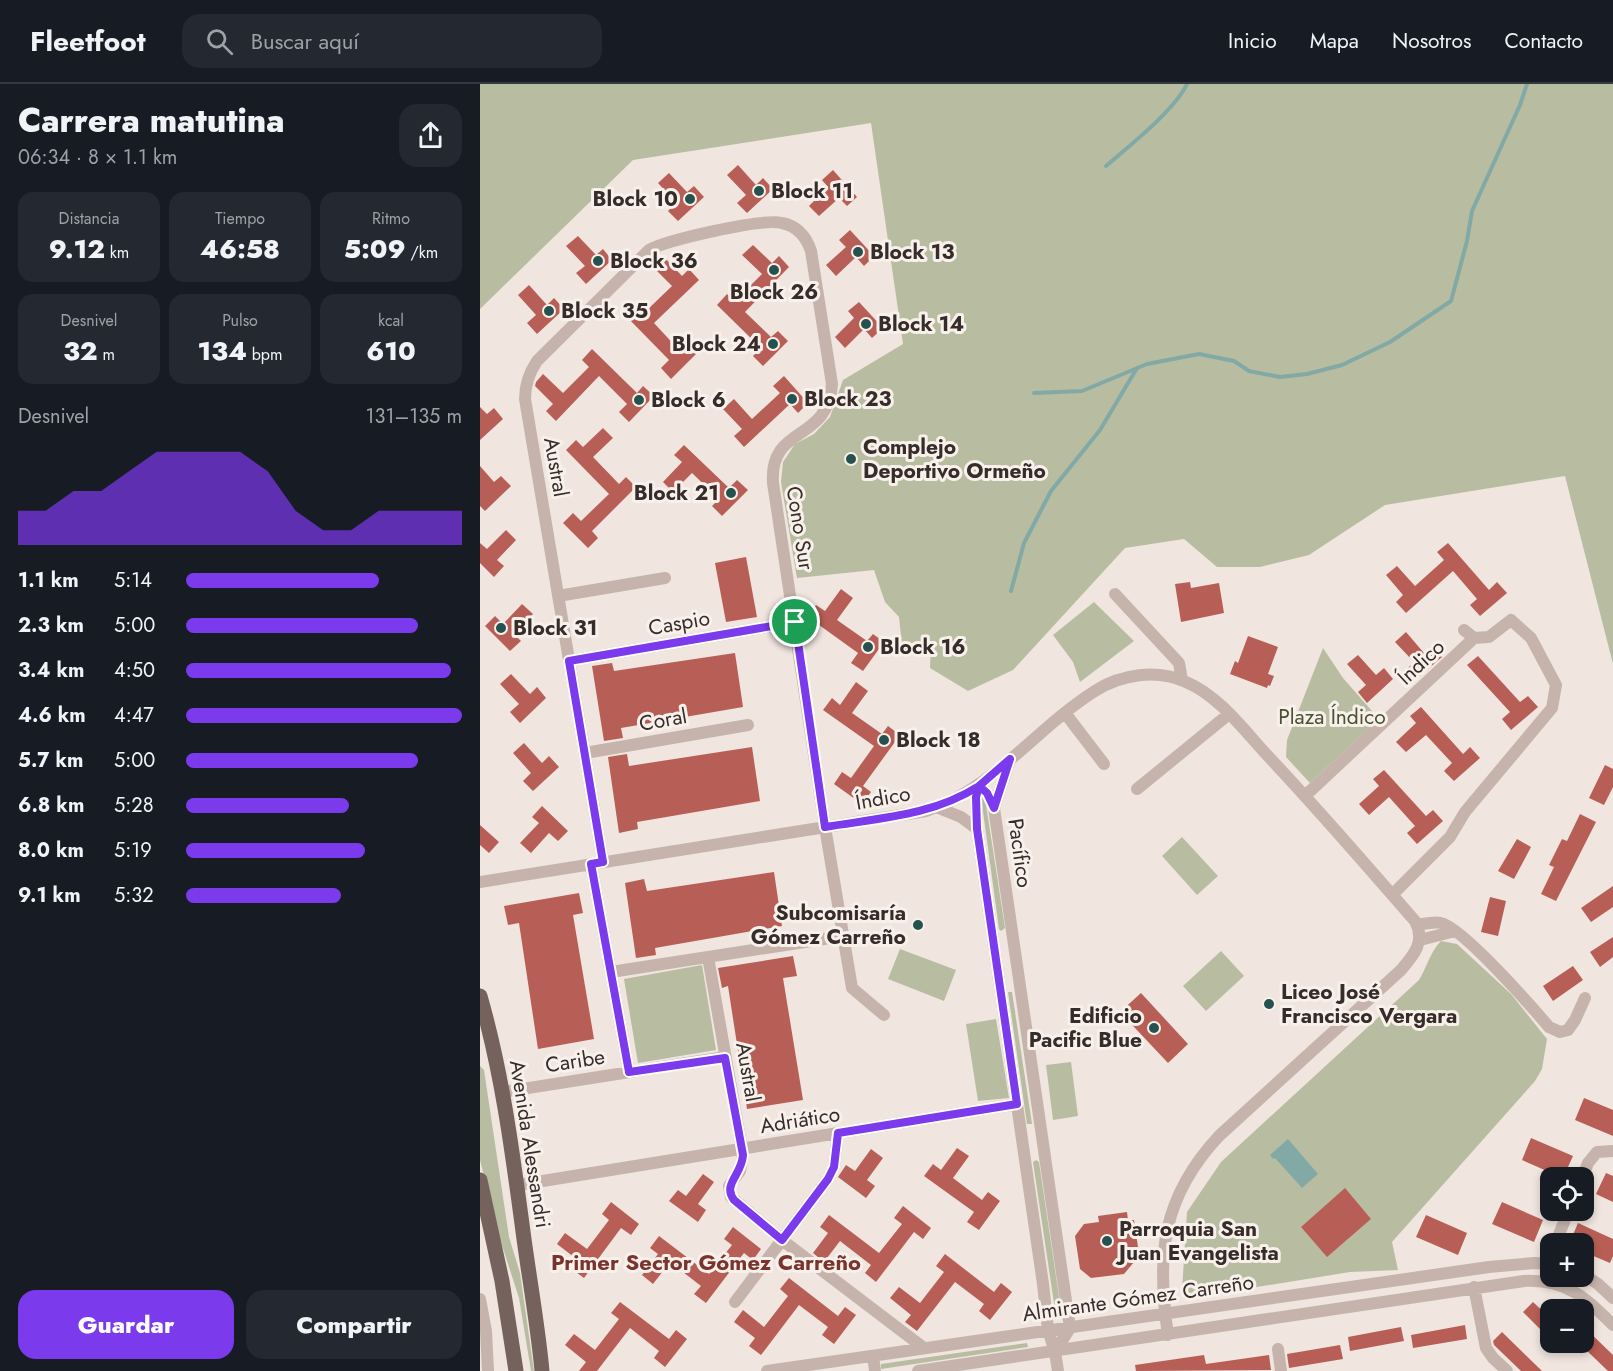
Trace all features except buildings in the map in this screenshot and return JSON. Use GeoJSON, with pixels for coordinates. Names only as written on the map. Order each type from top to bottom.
{"type":"FeatureCollection","features":[{"type":"Feature","properties":{"kind":"main road","name":"Avenida Alessandri"},"geometry":{"type":"LineString","coordinates":[[480,996],[499,1071],[518,1185],[542,1371]]}},
{"type":"Feature","properties":{"kind":"main road"},"geometry":{"type":"LineString","coordinates":[[480,1052],[491,1056],[499,1071]]}},
{"type":"Feature","properties":{"kind":"main road"},"geometry":{"type":"LineString","coordinates":[[480,1180],[502,1281],[516,1371]]}},
{"type":"Feature","properties":{"kind":"street","name":"Austral"},"geometry":{"type":"LineString","coordinates":[[629,1072],[611,972],[585,753],[525,399],[526,384],[532,368],[649,250],[670,241],[771,222]]}},
{"type":"Feature","properties":{"kind":"street","name":"Cono Sur"},"geometry":{"type":"LineString","coordinates":[[771,222],[784,223],[796,229],[808,244],[832,384],[830,400],[823,416],[812,428],[790,439],[778,453],[773,469],[773,483],[852,988],[884,1015]]}},
{"type":"Feature","properties":{"kind":"street"},"geometry":{"type":"LineString","coordinates":[[558,596],[665,578]]}},
{"type":"Feature","properties":{"kind":"street"},"geometry":{"type":"LineString","coordinates":[[1114,594],[1179,663],[1182,680]]}},
{"type":"Feature","properties":{"kind":"street"},"geometry":{"type":"LineString","coordinates":[[1392,895],[1450,837],[1465,812],[1552,708],[1556,685],[1531,638],[1511,620],[1489,637],[1474,638]]}},
{"type":"Feature","properties":{"kind":"street","name":"Caspio"},"geometry":{"type":"LineString","coordinates":[[569,661],[795,622]]}},
{"type":"Feature","properties":{"kind":"street","name":"Índico"},"geometry":{"type":"LineString","coordinates":[[1306,795],[1474,638],[1464,630]]}},
{"type":"Feature","properties":{"kind":"street","name":"Índico"},"geometry":{"type":"LineString","coordinates":[[480,882],[936,807],[949,803],[979,786],[1093,692],[1123,678],[1157,675],[1182,680],[1211,696],[1229,714],[1306,795],[1392,895],[1417,925],[1420,940]]}},
{"type":"Feature","properties":{"kind":"street"},"geometry":{"type":"LineString","coordinates":[[1065,713],[1104,765]]}},
{"type":"Feature","properties":{"kind":"street"},"geometry":{"type":"LineString","coordinates":[[1137,789],[1229,714]]}},
{"type":"Feature","properties":{"kind":"street","name":"Coral"},"geometry":{"type":"LineString","coordinates":[[585,753],[748,725]]}},
{"type":"Feature","properties":{"kind":"street"},"geometry":{"type":"LineString","coordinates":[[994,808],[1010,759]]}},
{"type":"Feature","properties":{"kind":"street","name":"Pacífico"},"geometry":{"type":"LineString","coordinates":[[1058,1371],[1048,1330],[977,829],[976,797],[979,786],[987,793],[994,808],[1070,1328]]}},
{"type":"Feature","properties":{"kind":"street"},"geometry":{"type":"LineString","coordinates":[[936,807],[961,817],[977,829]]}},
{"type":"Feature","properties":{"kind":"street"},"geometry":{"type":"LineString","coordinates":[[1417,925],[1441,922],[1455,931],[1520,993],[1555,1031],[1568,1030],[1585,998]]}},
{"type":"Feature","properties":{"kind":"street"},"geometry":{"type":"LineString","coordinates":[[1168,1335],[1165,1314],[1163,1246],[1178,1195],[1196,1164],[1219,1136],[1401,970],[1416,952],[1420,940],[1455,931]]}},
{"type":"Feature","properties":{"kind":"street"},"geometry":{"type":"LineString","coordinates":[[611,972],[843,936]]}},
{"type":"Feature","properties":{"kind":"street","name":"Austral"},"geometry":{"type":"LineString","coordinates":[[708,957],[742,1149],[742,1166],[729,1186],[730,1193],[734,1200],[782,1240],[924,1348]]}},
{"type":"Feature","properties":{"kind":"street","name":"Caribe"},"geometry":{"type":"LineString","coordinates":[[502,1092],[725,1058]]}},
{"type":"Feature","properties":{"kind":"street","name":"Adriático"},"geometry":{"type":"LineString","coordinates":[[518,1185],[1017,1104]]}},
{"type":"Feature","properties":{"kind":"street"},"geometry":{"type":"LineString","coordinates":[[735,1302],[828,1179],[834,1167],[838,1133]]}},
{"type":"Feature","properties":{"kind":"street"},"geometry":{"type":"LineString","coordinates":[[1586,1167],[1597,1152],[1613,1151]]}},
{"type":"Feature","properties":{"kind":"street","name":"Almirante Gómez Carreño"},"geometry":{"type":"LineString","coordinates":[[767,1371],[1540,1262]]}},
{"type":"Feature","properties":{"kind":"street","name":"Almirante Gómez Carreño"},"geometry":{"type":"LineString","coordinates":[[918,1371],[1524,1281],[1555,1283],[1583,1296],[1613,1325]]}},
{"type":"Feature","properties":{"kind":"street"},"geometry":{"type":"LineString","coordinates":[[1594,1281],[1613,1298]]}},
{"type":"Feature","properties":{"kind":"street"},"geometry":{"type":"LineString","coordinates":[[1474,1287],[1484,1342],[1495,1366],[1507,1371]]}},
{"type":"Feature","properties":{"kind":"street"},"geometry":{"type":"LineString","coordinates":[[480,1299],[486,1331],[488,1371]]}},
{"type":"Feature","properties":{"kind":"street"},"geometry":{"type":"LineString","coordinates":[[1055,1352],[1070,1328]]}},
{"type":"Feature","properties":{"kind":"street"},"geometry":{"type":"LineString","coordinates":[[1278,1349],[1281,1371]]}},
{"type":"Feature","properties":{"kind":"street"},"geometry":{"type":"LineString","coordinates":[[873,1356],[874,1371]]}},
{"type":"Feature","properties":{"kind":"green space"},"geometry":{"type":"Polygon","coordinates":[[[480,84],[1613,84],[1613,664],[1565,476],[1385,505],[1309,555],[1260,567],[1217,567],[1184,539],[1125,548],[1013,670],[968,691],[930,668],[931,642],[903,655],[899,617],[885,602],[874,570],[797,578],[781,482],[783,462],[795,444],[814,434],[830,417],[843,380],[903,344],[871,123],[633,160],[480,309],[480,84]]]}},
{"type":"Feature","properties":{"kind":"green space"},"geometry":{"type":"Polygon","coordinates":[[[1094,602],[1134,641],[1080,682],[1073,662],[1053,635],[1094,602]]]}},
{"type":"Feature","properties":{"kind":"green space","name":"Plaza Índico"},"geometry":{"type":"Polygon","coordinates":[[[1323,648],[1343,678],[1379,719],[1310,783],[1286,757],[1287,740],[1323,648]]]}},
{"type":"Feature","properties":{"kind":"green space"},"geometry":{"type":"Polygon","coordinates":[[[982,794],[985,798],[1005,928],[1001,931],[999,929],[982,794]]]}},
{"type":"Feature","properties":{"kind":"green space"},"geometry":{"type":"Polygon","coordinates":[[[1182,837],[1218,876],[1197,895],[1162,856],[1182,837]]]}},
{"type":"Feature","properties":{"kind":"green space"},"geometry":{"type":"Polygon","coordinates":[[[1441,941],[1457,944],[1511,994],[1547,1039],[1542,1069],[1535,1081],[1392,1242],[1398,1270],[1350,1272],[1189,1298],[1182,1290],[1187,1212],[1221,1162],[1419,980],[1431,955],[1441,941]]]}},
{"type":"Feature","properties":{"kind":"green space"},"geometry":{"type":"Polygon","coordinates":[[[900,949],[956,970],[944,1001],[888,979],[900,949]]]}},
{"type":"Feature","properties":{"kind":"green space"},"geometry":{"type":"Polygon","coordinates":[[[1221,951],[1244,976],[1206,1011],[1183,986],[1221,951]]]}},
{"type":"Feature","properties":{"kind":"green space"},"geometry":{"type":"Polygon","coordinates":[[[702,965],[716,1050],[638,1063],[624,979],[702,965]]]}},
{"type":"Feature","properties":{"kind":"green space"},"geometry":{"type":"Polygon","coordinates":[[[1008,992],[1012,992],[1032,1124],[1027,1124],[1008,992]]]}},
{"type":"Feature","properties":{"kind":"green space"},"geometry":{"type":"Polygon","coordinates":[[[996,1019],[1009,1098],[978,1101],[966,1024],[996,1019]]]}},
{"type":"Feature","properties":{"kind":"green space"},"geometry":{"type":"Polygon","coordinates":[[[1071,1062],[1078,1116],[1053,1120],[1046,1065],[1071,1062]]]}},
{"type":"Feature","properties":{"kind":"green space"},"geometry":{"type":"Polygon","coordinates":[[[480,1066],[484,1070],[509,1237],[520,1273],[534,1371],[531,1371],[519,1298],[500,1239],[480,1160],[480,1066]]]}},
{"type":"Feature","properties":{"kind":"green space"},"geometry":{"type":"Polygon","coordinates":[[[1036,1160],[1039,1162],[1061,1310],[1055,1310],[1033,1162],[1036,1160]]]}},
{"type":"Feature","properties":{"kind":"green space"},"geometry":{"type":"Polygon","coordinates":[[[1027,1343],[1028,1347],[881,1369],[881,1364],[1027,1343]]]}},
{"type":"Feature","properties":{"kind":"water"},"geometry":{"type":"Polygon","coordinates":[[[1288,1139],[1318,1174],[1302,1188],[1270,1155],[1288,1139]]]}},
{"type":"Feature","properties":{"kind":"waterway"},"geometry":{"type":"LineString","coordinates":[[1106,166],[1162,117],[1187,84]]}},
{"type":"Feature","properties":{"kind":"waterway"},"geometry":{"type":"LineString","coordinates":[[1034,393],[1082,391],[1147,364],[1199,354],[1234,361],[1249,371],[1280,377],[1307,374],[1342,365],[1390,342],[1451,301],[1467,241],[1472,211],[1520,105],[1527,84]]}},
{"type":"Feature","properties":{"kind":"waterway"},"geometry":{"type":"LineString","coordinates":[[1011,591],[1024,543],[1051,491],[1100,430],[1137,368]]}},
{"type":"Feature","properties":{"kind":"place","name":"Block 11"},"geometry":{"type":"Point","coordinates":[759,191]}},
{"type":"Feature","properties":{"kind":"place","name":"Block 10"},"geometry":{"type":"Point","coordinates":[690,199]}},
{"type":"Feature","properties":{"kind":"place","name":"Block 13"},"geometry":{"type":"Point","coordinates":[858,252]}},
{"type":"Feature","properties":{"kind":"place","name":"Block 36"},"geometry":{"type":"Point","coordinates":[598,261]}},
{"type":"Feature","properties":{"kind":"place","name":"Block 26"},"geometry":{"type":"Point","coordinates":[774,270]}},
{"type":"Feature","properties":{"kind":"place","name":"Block 35"},"geometry":{"type":"Point","coordinates":[549,311]}},
{"type":"Feature","properties":{"kind":"place","name":"Block 14"},"geometry":{"type":"Point","coordinates":[866,324]}},
{"type":"Feature","properties":{"kind":"place","name":"Block 24"},"geometry":{"type":"Point","coordinates":[773,344]}},
{"type":"Feature","properties":{"kind":"place","name":"Block 23"},"geometry":{"type":"Point","coordinates":[792,399]}},
{"type":"Feature","properties":{"kind":"place","name":"Block 6"},"geometry":{"type":"Point","coordinates":[639,400]}},
{"type":"Feature","properties":{"kind":"place","name":"Complejo Deportivo Ormeño"},"geometry":{"type":"Point","coordinates":[851,459]}},
{"type":"Feature","properties":{"kind":"place","name":"Block 21"},"geometry":{"type":"Point","coordinates":[731,493]}},
{"type":"Feature","properties":{"kind":"place","name":"Block 31"},"geometry":{"type":"Point","coordinates":[501,628]}},
{"type":"Feature","properties":{"kind":"place","name":"Block 16"},"geometry":{"type":"Point","coordinates":[868,647]}},
{"type":"Feature","properties":{"kind":"place","name":"Block 18"},"geometry":{"type":"Point","coordinates":[884,740]}},
{"type":"Feature","properties":{"kind":"place","name":"Subcomisaría Gómez Carreño"},"geometry":{"type":"Point","coordinates":[918,925]}},
{"type":"Feature","properties":{"kind":"place","name":"Liceo José Francisco Vergara"},"geometry":{"type":"Point","coordinates":[1269,1004]}},
{"type":"Feature","properties":{"kind":"place","name":"Edificio Pacific Blue"},"geometry":{"type":"Point","coordinates":[1154,1028]}},
{"type":"Feature","properties":{"kind":"place","name":"Parroquia San Juan Evangelista"},"geometry":{"type":"Point","coordinates":[1107,1241]}},
{"type":"Feature","properties":{"kind":"district","name":"Primer Sector Gómez Carreño"},"geometry":{"type":"Point","coordinates":[706,1262]}},
{"type":"Feature","properties":{"kind":"route"},"geometry":{"type":"LineString","coordinates":[[795,622],[569,661],[603,862],[591,864],[629,1072],[725,1058],[743,1155],[740,1171],[729,1186],[731,1197],[782,1240],[828,1179],[834,1167],[838,1133],[1017,1104],[977,829],[976,797],[979,786],[1010,759],[994,808],[987,793],[979,786],[949,803],[926,811],[825,827],[795,622]]}}]}
